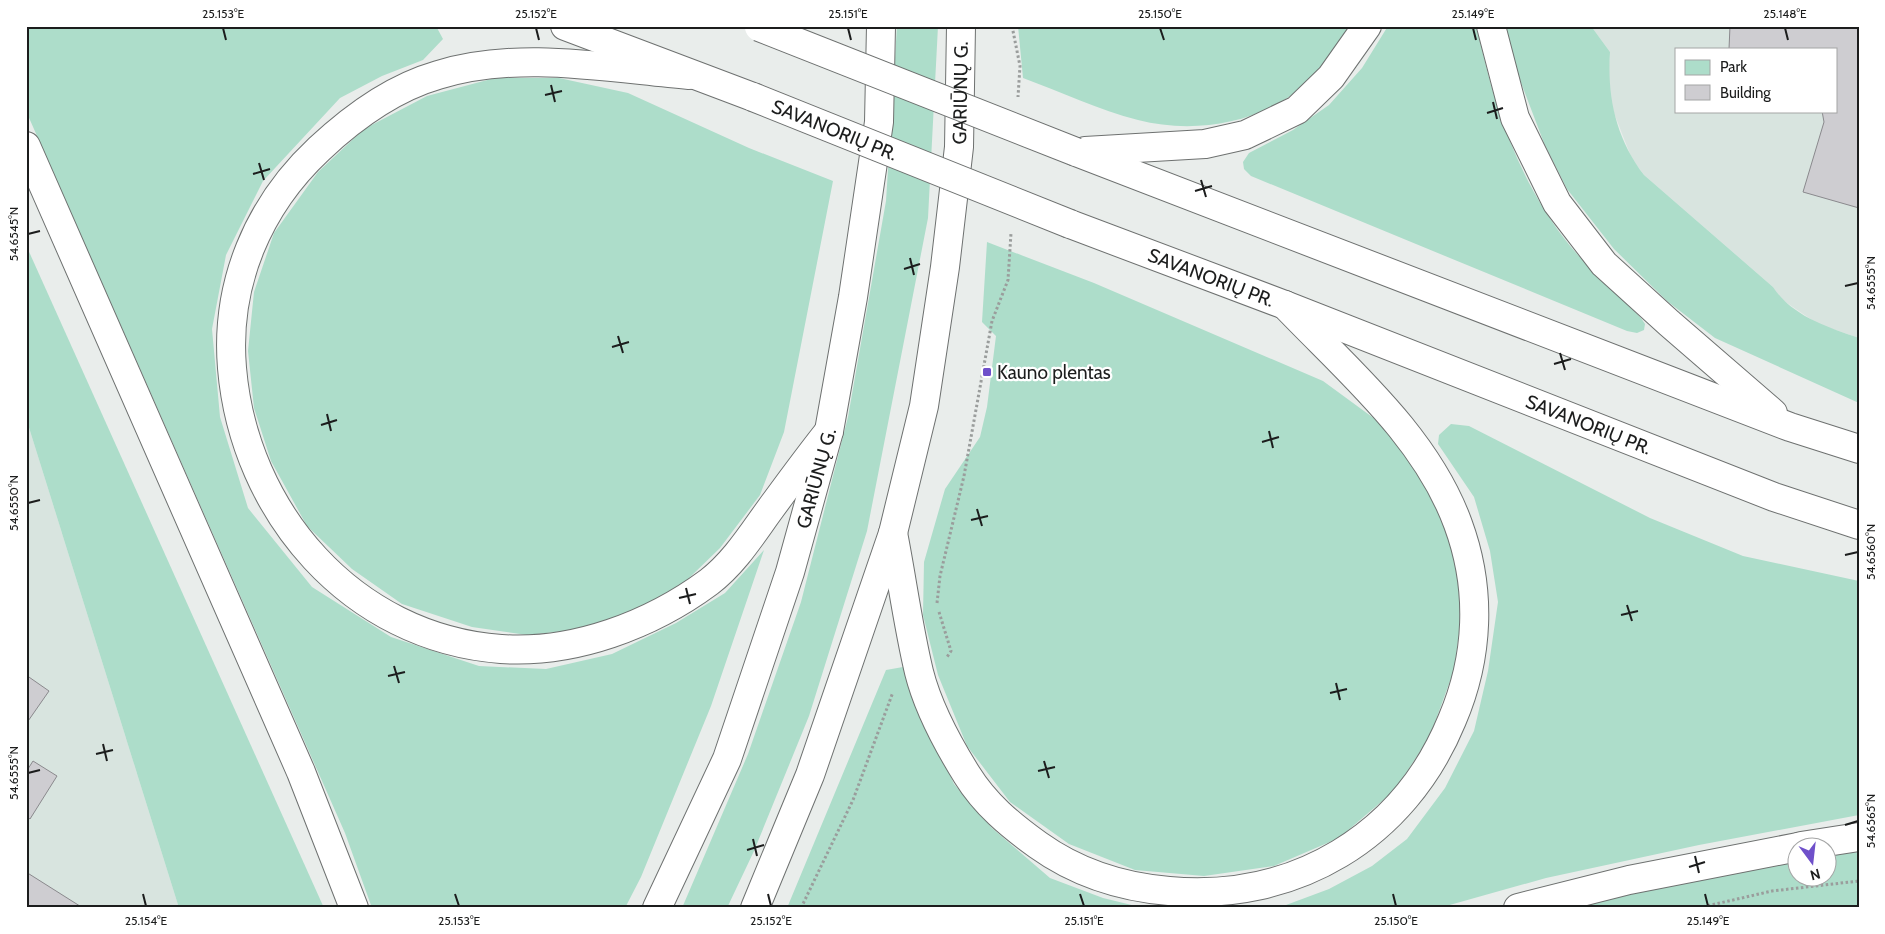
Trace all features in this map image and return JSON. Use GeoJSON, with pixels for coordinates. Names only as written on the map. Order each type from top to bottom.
{"type":"FeatureCollection","features":[{"type":"Feature","properties":{"kind":"highway","name":"SAVANORIŲ PR."},"geometry":{"type":"LineString","coordinates":[[565,26],[753,97],[1070,224],[1285,305],[1774,497],[1859,525]]}},
{"type":"Feature","properties":{"kind":"highway","name":"GARIŪNŲ G."},"geometry":{"type":"LineString","coordinates":[[657,908],[727,759],[790,572],[828,431],[853,297],[879,122],[881,26]]}},
{"type":"Feature","properties":{"kind":"highway","name":"GARIŪNŲ G."},"geometry":{"type":"LineString","coordinates":[[754,908],[810,776],[893,533],[924,406],[945,267],[959,147],[961,26]]}},
{"type":"Feature","properties":{"kind":"highway"},"geometry":{"type":"LineString","coordinates":[[1076,152],[1205,144],[1246,135],[1297,110],[1331,77],[1366,26]]}},
{"type":"Feature","properties":{"kind":"highway"},"geometry":{"type":"LineString","coordinates":[[1491,26],[1515,118],[1557,203],[1604,264],[1669,323],[1790,427]]}},
{"type":"Feature","properties":{"kind":"highway"},"geometry":{"type":"LineString","coordinates":[[758,27],[1076,152],[1790,427],[1859,449]]}},
{"type":"Feature","properties":{"kind":"highway"},"geometry":{"type":"LineString","coordinates":[[689,74],[524,62],[475,66],[437,75],[402,89],[367,110],[336,132],[305,162],[281,190],[260,223],[245,261],[235,295],[230,348],[234,390],[243,436],[262,482],[288,527],[316,562],[344,587],[392,618],[432,635],[472,646],[503,649],[556,646],[610,633],[673,606],[711,580],[740,552],[828,431]]}},
{"type":"Feature","properties":{"kind":"highway"},"geometry":{"type":"LineString","coordinates":[[26,146],[302,772],[354,908]]}},
{"type":"Feature","properties":{"kind":"highway"},"geometry":{"type":"LineString","coordinates":[[893,533],[920,674],[936,719],[968,776],[992,809],[1054,857],[1086,873],[1121,884],[1195,893],[1265,885],[1304,872],[1336,856],[1368,836],[1396,809],[1422,778],[1443,742],[1460,702],[1471,662],[1476,627],[1474,595],[1459,527],[1444,490],[1425,458],[1398,424],[1285,305]]}},
{"type":"Feature","properties":{"kind":"highway"},"geometry":{"type":"LineString","coordinates":[[1838,840],[1859,837]]}},
{"type":"Feature","properties":{"kind":"highway"},"geometry":{"type":"LineString","coordinates":[[1518,908],[1630,880],[1788,849]]}},
{"type":"Feature","properties":{"kind":"path"},"geometry":{"type":"LineString","coordinates":[[1012,26],[1020,66],[1018,105]]}},
{"type":"Feature","properties":{"kind":"path"},"geometry":{"type":"LineString","coordinates":[[801,908],[853,800],[896,684],[920,674],[943,661],[951,651],[937,606],[940,576],[964,476],[992,320],[1008,280],[1011,231]]}},
{"type":"Feature","properties":{"kind":"path"},"geometry":{"type":"LineString","coordinates":[[1698,908],[1772,891],[1859,881]]}},
{"type":"Feature","properties":{"kind":"shaded area"},"geometry":{"type":"Polygon","coordinates":[[[1591,26],[1859,26],[1859,338],[1818,324],[1781,299],[1773,287],[1644,175],[1632,159],[1612,108],[1608,81],[1610,52],[1591,26]]]}},
{"type":"Feature","properties":{"kind":"shaded area"},"geometry":{"type":"Polygon","coordinates":[[[26,418],[179,908],[26,908],[26,418]]]}},
{"type":"Feature","properties":{"kind":"green space"},"geometry":{"type":"Polygon","coordinates":[[[26,26],[436,26],[443,39],[423,60],[382,76],[340,98],[263,181],[226,255],[212,329],[220,417],[248,508],[312,587],[391,637],[479,666],[546,669],[612,654],[676,623],[725,593],[764,550],[711,706],[641,877],[625,908],[372,908],[345,833],[26,111],[26,26]]]}},
{"type":"Feature","properties":{"kind":"green space"},"geometry":{"type":"Polygon","coordinates":[[[897,26],[938,26],[928,218],[867,531],[809,716],[754,851],[727,908],[682,908],[748,754],[801,602],[848,417],[886,201],[897,26]]]}},
{"type":"Feature","properties":{"kind":"green space"},"geometry":{"type":"Polygon","coordinates":[[[1018,26],[1353,26],[1318,72],[1300,89],[1280,102],[1258,113],[1235,120],[1211,125],[1186,126],[1162,125],[1123,116],[1023,78],[1018,26]]]}},
{"type":"Feature","properties":{"kind":"green space"},"geometry":{"type":"Polygon","coordinates":[[[1388,26],[1477,26],[1491,85],[1510,143],[1537,197],[1571,247],[1641,318],[1645,324],[1644,330],[1637,333],[1627,331],[1251,176],[1244,169],[1243,162],[1249,153],[1293,130],[1329,105],[1362,68],[1388,26]]]}},
{"type":"Feature","properties":{"kind":"green space"},"geometry":{"type":"Polygon","coordinates":[[[1503,26],[1591,26],[1610,52],[1610,85],[1615,116],[1620,132],[1634,161],[1644,175],[1773,287],[1790,306],[1811,319],[1859,338],[1859,403],[1715,338],[1667,301],[1614,249],[1567,189],[1544,143],[1512,59],[1503,26]]]}},
{"type":"Feature","properties":{"kind":"green space"},"geometry":{"type":"Polygon","coordinates":[[[495,78],[559,78],[628,93],[749,148],[833,181],[784,432],[760,495],[720,548],[686,581],[635,611],[584,629],[527,635],[472,627],[402,604],[352,569],[307,526],[271,461],[254,408],[248,351],[254,292],[274,233],[318,172],[364,129],[427,96],[495,78]]]}},
{"type":"Feature","properties":{"kind":"green space"},"geometry":{"type":"Polygon","coordinates":[[[987,242],[1094,283],[1323,381],[1379,422],[1419,472],[1449,537],[1463,604],[1454,670],[1430,736],[1395,790],[1339,838],[1274,866],[1204,876],[1135,870],[1069,844],[1010,802],[967,746],[938,675],[923,615],[924,562],[945,489],[980,437],[987,407],[996,336],[982,322],[987,242]]]}},
{"type":"Feature","properties":{"kind":"green space"},"geometry":{"type":"Polygon","coordinates":[[[26,245],[324,908],[179,908],[26,418],[26,245]]]}},
{"type":"Feature","properties":{"kind":"green space"},"geometry":{"type":"Polygon","coordinates":[[[1451,424],[1469,426],[1650,518],[1743,556],[1859,581],[1859,815],[1699,845],[1546,878],[1439,908],[1278,908],[1329,889],[1372,866],[1407,839],[1445,788],[1474,731],[1488,671],[1498,602],[1490,551],[1474,497],[1438,444],[1439,435],[1451,424]]]}},
{"type":"Feature","properties":{"kind":"green space"},"geometry":{"type":"Polygon","coordinates":[[[903,667],[954,784],[992,828],[1050,878],[1103,898],[1144,908],[787,908],[886,670],[903,667]]]}},
{"type":"Feature","properties":{"kind":"green space"},"geometry":{"type":"Polygon","coordinates":[[[1859,852],[1859,908],[1573,908],[1615,896],[1788,864],[1788,886],[1838,886],[1838,855],[1859,852]]]}},
{"type":"Feature","properties":{"kind":"building"},"geometry":{"type":"Polygon","coordinates":[[[1730,26],[1859,26],[1859,208],[1803,192],[1824,122],[1822,112],[1838,112],[1838,48],[1729,48],[1730,26]]]}},
{"type":"Feature","properties":{"kind":"building"},"geometry":{"type":"Polygon","coordinates":[[[26,675],[49,691],[26,724],[26,675]]]}},
{"type":"Feature","properties":{"kind":"building"},"geometry":{"type":"Polygon","coordinates":[[[33,761],[57,776],[30,819],[26,816],[26,772],[33,761]]]}},
{"type":"Feature","properties":{"kind":"building"},"geometry":{"type":"Polygon","coordinates":[[[26,872],[83,908],[26,908],[26,872]]]}},
{"type":"Feature","properties":{"kind":"place","name":"Kauno plentas"},"geometry":{"type":"Point","coordinates":[987,372]}}]}
